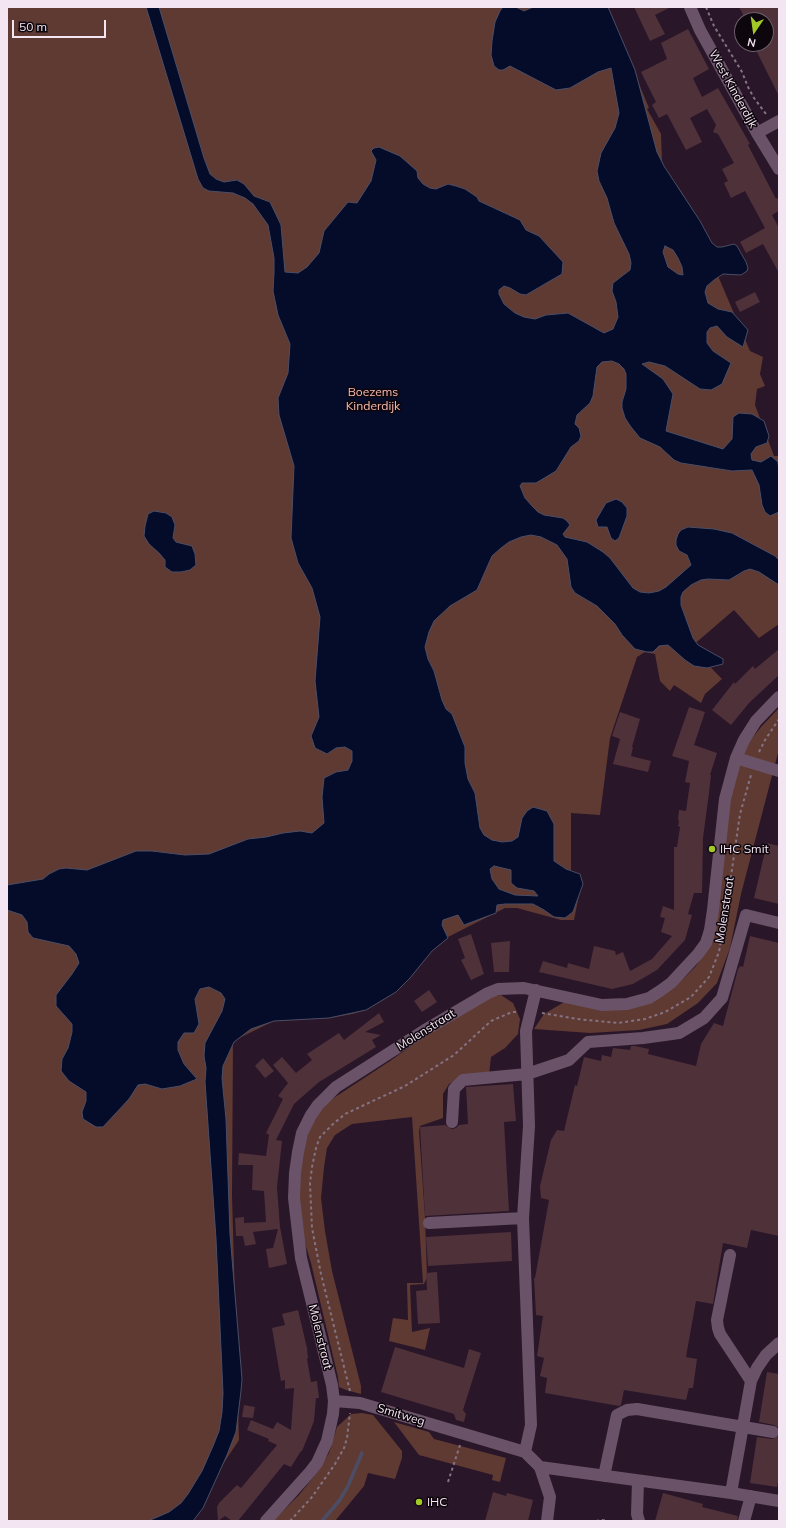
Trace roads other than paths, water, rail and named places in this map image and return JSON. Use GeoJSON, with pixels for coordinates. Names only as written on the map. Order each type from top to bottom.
{"type":"FeatureCollection","features":[{"type":"Feature","properties":{"kind":"street","name":"West Kinderdijk"},"geometry":{"type":"LineString","coordinates":[[690,7],[700,30],[757,133],[779,169]]}},
{"type":"Feature","properties":{"kind":"street"},"geometry":{"type":"LineString","coordinates":[[757,133],[776,123]]}},
{"type":"Feature","properties":{"kind":"street","name":"Molenstraat"},"geometry":{"type":"LineString","coordinates":[[266,1521],[317,1463],[329,1436],[334,1401],[332,1385],[301,1258],[294,1198],[295,1173],[302,1132],[311,1115],[318,1105],[336,1087],[471,1002],[498,989],[512,988],[536,990],[602,1005],[627,1004],[649,998],[671,983],[698,954],[706,943],[710,930],[725,799],[736,758],[744,740],[756,721],[779,698]]}},
{"type":"Feature","properties":{"kind":"street"},"geometry":{"type":"LineString","coordinates":[[736,758],[779,771]]}},
{"type":"Feature","properties":{"kind":"street"},"geometry":{"type":"LineString","coordinates":[[452,1122],[454,1089],[464,1080],[527,1074],[569,1060],[588,1042],[642,1038],[679,1033],[704,1018],[722,998],[746,915],[779,923]]}},
{"type":"Feature","properties":{"kind":"street"},"geometry":{"type":"LineString","coordinates":[[536,990],[526,1031],[529,1126],[523,1218],[531,1425],[525,1452],[540,1467],[550,1497],[547,1521]]}},
{"type":"Feature","properties":{"kind":"street"},"geometry":{"type":"LineString","coordinates":[[429,1223],[523,1218]]}},
{"type":"Feature","properties":{"kind":"street"},"geometry":{"type":"LineString","coordinates":[[730,1255],[717,1320],[718,1328],[720,1334],[751,1381]]}},
{"type":"Feature","properties":{"kind":"street"},"geometry":{"type":"LineString","coordinates":[[731,1493],[751,1381],[757,1368],[766,1355],[779,1343]]}},
{"type":"Feature","properties":{"kind":"street","name":"Smitweg"},"geometry":{"type":"LineString","coordinates":[[334,1401],[351,1402],[371,1406],[525,1452]]}},
{"type":"Feature","properties":{"kind":"street"},"geometry":{"type":"LineString","coordinates":[[604,1476],[617,1415],[621,1412],[637,1409],[773,1432]]}},
{"type":"Feature","properties":{"kind":"street"},"geometry":{"type":"LineString","coordinates":[[540,1467],[779,1501]]}},
{"type":"Feature","properties":{"kind":"street"},"geometry":{"type":"LineString","coordinates":[[638,1481],[637,1514],[639,1521]]}},
{"type":"Feature","properties":{"kind":"street"},"geometry":{"type":"LineString","coordinates":[[744,1521],[751,1496]]}},
{"type":"Feature","properties":{"kind":"water"},"geometry":{"type":"Polygon","coordinates":[[[146,7],[159,7],[210,174],[216,179],[224,182],[237,180],[244,184],[254,196],[270,202],[281,225],[285,272],[298,273],[307,267],[319,253],[324,231],[348,202],[357,203],[371,181],[376,160],[371,151],[374,148],[379,147],[400,156],[417,171],[418,178],[423,184],[430,188],[436,189],[448,184],[465,189],[477,197],[479,201],[520,220],[526,230],[539,236],[563,262],[562,274],[526,295],[520,294],[504,286],[499,290],[499,294],[504,304],[515,313],[524,317],[535,319],[546,315],[568,313],[604,333],[613,329],[618,317],[616,302],[612,291],[613,283],[630,270],[631,263],[629,254],[614,223],[607,198],[599,181],[597,171],[601,153],[615,128],[619,113],[611,68],[598,72],[570,88],[556,90],[510,66],[503,70],[499,70],[494,66],[491,55],[495,22],[503,7],[516,7],[524,11],[533,7],[608,7],[635,70],[657,152],[664,166],[700,221],[712,243],[717,247],[734,244],[737,246],[748,268],[747,271],[741,275],[723,274],[707,286],[705,292],[708,303],[718,309],[732,312],[748,330],[743,347],[727,337],[717,326],[710,328],[707,332],[707,343],[713,351],[731,363],[722,384],[711,390],[700,389],[665,366],[649,362],[642,364],[663,379],[673,394],[666,431],[723,449],[732,439],[733,417],[739,413],[752,414],[764,421],[769,436],[767,443],[756,447],[751,454],[752,460],[761,462],[771,456],[778,462],[779,512],[770,516],[765,512],[762,505],[759,485],[752,470],[732,471],[681,463],[674,460],[660,447],[640,438],[625,418],[622,408],[622,402],[626,389],[626,374],[624,369],[619,364],[612,361],[602,362],[597,367],[593,396],[590,403],[577,415],[575,424],[579,428],[581,436],[579,441],[571,447],[556,471],[536,483],[522,483],[520,486],[525,498],[538,512],[544,515],[563,518],[567,521],[570,525],[563,534],[565,537],[587,542],[603,552],[610,558],[633,588],[640,592],[649,593],[659,591],[666,587],[691,565],[687,555],[679,551],[676,545],[678,534],[681,530],[688,527],[714,529],[732,533],[775,556],[779,560],[779,585],[759,572],[750,569],[729,580],[701,580],[691,585],[683,592],[681,597],[681,605],[693,638],[698,645],[723,659],[723,664],[707,668],[694,666],[668,645],[659,646],[653,652],[635,649],[622,635],[615,624],[597,606],[575,593],[571,587],[567,559],[557,545],[541,537],[531,535],[509,542],[501,548],[492,556],[477,590],[450,606],[434,621],[425,647],[428,659],[434,671],[442,700],[446,709],[452,714],[465,747],[465,763],[468,779],[475,793],[480,828],[484,835],[492,840],[502,842],[512,841],[518,837],[522,818],[527,811],[533,807],[547,811],[554,824],[554,861],[566,869],[580,874],[583,884],[573,912],[565,918],[554,917],[533,904],[505,904],[497,905],[496,913],[464,925],[458,915],[443,920],[442,925],[448,938],[432,951],[410,978],[396,992],[366,1010],[329,1018],[274,1021],[251,1029],[234,1042],[223,1066],[222,1078],[226,1119],[230,1234],[242,1379],[236,1432],[203,1508],[193,1521],[148,1521],[169,1512],[181,1503],[188,1494],[202,1471],[213,1446],[219,1431],[222,1412],[223,1393],[216,1239],[205,1082],[206,1068],[204,1056],[205,1043],[222,1011],[225,999],[221,993],[209,987],[200,989],[195,999],[199,1024],[194,1033],[184,1033],[178,1042],[178,1050],[184,1064],[197,1079],[180,1086],[162,1089],[145,1084],[138,1085],[129,1099],[103,1127],[96,1127],[83,1119],[82,1112],[86,1101],[86,1092],[69,1081],[61,1071],[62,1059],[68,1048],[72,1032],[72,1024],[56,1006],[56,995],[79,963],[76,954],[69,946],[33,938],[28,932],[27,922],[22,915],[7,910],[7,885],[43,879],[59,869],[66,868],[87,870],[136,851],[152,851],[185,855],[209,854],[248,839],[300,831],[312,833],[324,823],[322,797],[324,778],[336,772],[348,770],[352,761],[352,751],[345,747],[336,748],[327,754],[315,748],[311,736],[319,717],[315,681],[320,617],[312,588],[298,563],[291,538],[294,466],[279,415],[278,398],[288,373],[290,344],[278,315],[273,291],[274,258],[268,225],[253,204],[245,198],[233,193],[209,191],[203,188],[198,179],[146,7]],[[665,246],[663,252],[668,267],[678,274],[683,275],[682,267],[678,258],[673,250],[665,246]],[[494,866],[490,869],[492,879],[499,889],[515,895],[538,896],[534,891],[517,888],[511,883],[511,870],[494,866]]]}},
{"type":"Feature","properties":{"kind":"water"},"geometry":{"type":"Polygon","coordinates":[[[616,499],[622,502],[627,508],[627,516],[619,538],[615,541],[611,538],[607,527],[598,527],[596,520],[606,503],[616,499]]]}},
{"type":"Feature","properties":{"kind":"water"},"geometry":{"type":"Polygon","coordinates":[[[154,511],[166,513],[172,517],[175,525],[173,538],[176,542],[192,546],[195,554],[196,565],[190,570],[172,572],[165,567],[165,560],[149,544],[144,536],[148,514],[154,511]]]}},
{"type":"Feature","properties":{"kind":"waterway"},"geometry":{"type":"LineString","coordinates":[[322,1521],[339,1501],[348,1486],[362,1453]]}},
{"type":"Feature","properties":{"kind":"place","name":"IHC Smit"},"geometry":{"type":"Point","coordinates":[712,849]}},
{"type":"Feature","properties":{"kind":"place","name":"IHC"},"geometry":{"type":"Point","coordinates":[419,1502]}},
{"type":"Feature","properties":{"kind":"park label","name":"Boezems Kinderdijk"},"geometry":{"type":"Point","coordinates":[373,399]}}]}
